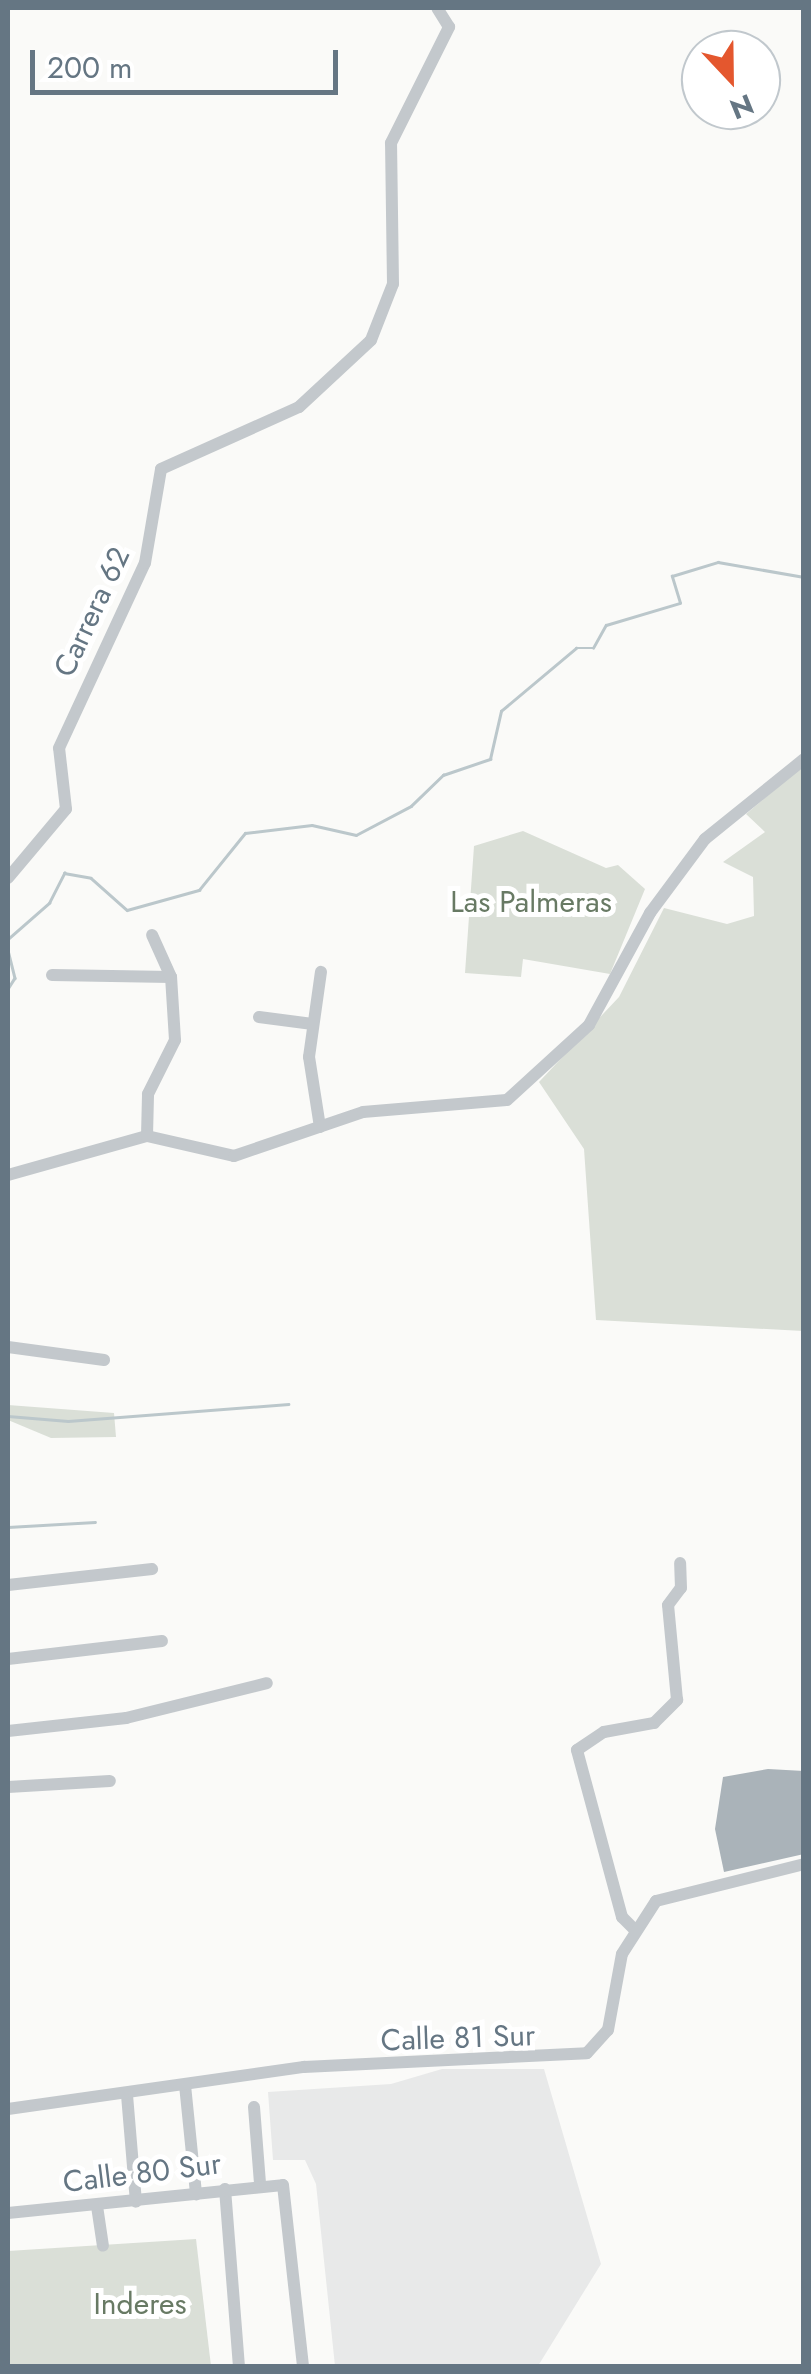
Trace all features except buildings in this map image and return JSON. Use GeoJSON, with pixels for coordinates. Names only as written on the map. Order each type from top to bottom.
{"type":"FeatureCollection","features":[{"type":"Feature","properties":{"kind":"street","name":"Carrera 62"},"geometry":{"type":"LineString","coordinates":[[8,878],[66,809],[59,748],[146,563],[161,469],[299,407],[371,340],[393,284],[391,143],[448,27],[438,8]]}},
{"type":"Feature","properties":{"kind":"street"},"geometry":{"type":"LineString","coordinates":[[8,1174],[147,1136],[216,1158],[363,1112],[492,1105],[519,1092],[590,1025],[650,913],[705,840],[804,758]]}},
{"type":"Feature","properties":{"kind":"street"},"geometry":{"type":"LineString","coordinates":[[147,1136],[148,1094],[174,1040],[170,977],[152,935]]}},
{"type":"Feature","properties":{"kind":"street"},"geometry":{"type":"LineString","coordinates":[[320,1127],[313,1024],[321,972]]}},
{"type":"Feature","properties":{"kind":"street"},"geometry":{"type":"LineString","coordinates":[[52,975],[170,977]]}},
{"type":"Feature","properties":{"kind":"street"},"geometry":{"type":"LineString","coordinates":[[260,1017],[313,1024]]}},
{"type":"Feature","properties":{"kind":"street"},"geometry":{"type":"LineString","coordinates":[[8,1347],[104,1360]]}},
{"type":"Feature","properties":{"kind":"street"},"geometry":{"type":"LineString","coordinates":[[680,1563],[681,1588],[668,1605],[677,1700],[654,1724],[604,1732],[577,1750],[622,1917],[634,1929],[666,1895],[804,1864]]}},
{"type":"Feature","properties":{"kind":"street"},"geometry":{"type":"LineString","coordinates":[[8,1586],[152,1569]]}},
{"type":"Feature","properties":{"kind":"street"},"geometry":{"type":"LineString","coordinates":[[8,1659],[162,1642]]}},
{"type":"Feature","properties":{"kind":"street"},"geometry":{"type":"LineString","coordinates":[[8,1731],[126,1718],[268,1682]]}},
{"type":"Feature","properties":{"kind":"street"},"geometry":{"type":"LineString","coordinates":[[8,1787],[110,1781]]}},
{"type":"Feature","properties":{"kind":"street","name":"Calle 81 Sur"},"geometry":{"type":"LineString","coordinates":[[8,2109],[127,2096],[304,2066],[586,2053],[608,2030],[634,1929]]}},
{"type":"Feature","properties":{"kind":"street"},"geometry":{"type":"LineString","coordinates":[[184,2085],[196,2194]]}},
{"type":"Feature","properties":{"kind":"street"},"geometry":{"type":"LineString","coordinates":[[127,2096],[136,2202]]}},
{"type":"Feature","properties":{"kind":"street"},"geometry":{"type":"LineString","coordinates":[[254,2107],[260,2184]]}},
{"type":"Feature","properties":{"kind":"street","name":"Calle 80 Sur"},"geometry":{"type":"LineString","coordinates":[[8,2213],[136,2202],[260,2184],[283,2185],[303,2366]]}},
{"type":"Feature","properties":{"kind":"street"},"geometry":{"type":"LineString","coordinates":[[225,2189],[239,2366]]}},
{"type":"Feature","properties":{"kind":"street"},"geometry":{"type":"LineString","coordinates":[[97,2206],[103,2246]]}},
{"type":"Feature","properties":{"kind":"shaded area"},"geometry":{"type":"Polygon","coordinates":[[[442,2069],[544,2069],[601,2264],[538,2366],[335,2366],[316,2184],[305,2160],[273,2160],[268,2092],[391,2084],[442,2069]]]}},
{"type":"Feature","properties":{"kind":"green space"},"geometry":{"type":"Polygon","coordinates":[[[803,766],[803,1331],[596,1320],[584,1149],[539,1082],[619,997],[664,908],[727,924],[754,916],[753,877],[723,862],[765,832],[746,814],[803,766]]]}},
{"type":"Feature","properties":{"kind":"green space","name":"Las Palmeras"},"geometry":{"type":"Polygon","coordinates":[[[523,831],[606,868],[618,865],[645,889],[610,974],[523,959],[521,977],[465,973],[474,846],[523,831]]]}},
{"type":"Feature","properties":{"kind":"green space"},"geometry":{"type":"Polygon","coordinates":[[[8,1405],[114,1413],[116,1437],[51,1438],[8,1420],[8,1405]]]}},
{"type":"Feature","properties":{"kind":"green space","name":"Inderes"},"geometry":{"type":"Polygon","coordinates":[[[196,2239],[211,2366],[8,2366],[8,2251],[196,2239]]]}},
{"type":"Feature","properties":{"kind":"waterway"},"geometry":{"type":"LineString","coordinates":[[8,939],[49,903],[64,873],[91,878],[127,910],[199,890],[245,833],[312,825],[356,835],[411,806],[443,775],[490,759],[501,711],[576,648],[593,648],[606,625],[680,603],[672,576],[718,562],[804,577]]}},
{"type":"Feature","properties":{"kind":"waterway"},"geometry":{"type":"LineString","coordinates":[[8,950],[15,978],[8,989]]}},
{"type":"Feature","properties":{"kind":"waterway"},"geometry":{"type":"LineString","coordinates":[[8,1416],[68,1421],[288,1404]]}},
{"type":"Feature","properties":{"kind":"waterway"},"geometry":{"type":"LineString","coordinates":[[8,1527],[95,1522]]}}]}
